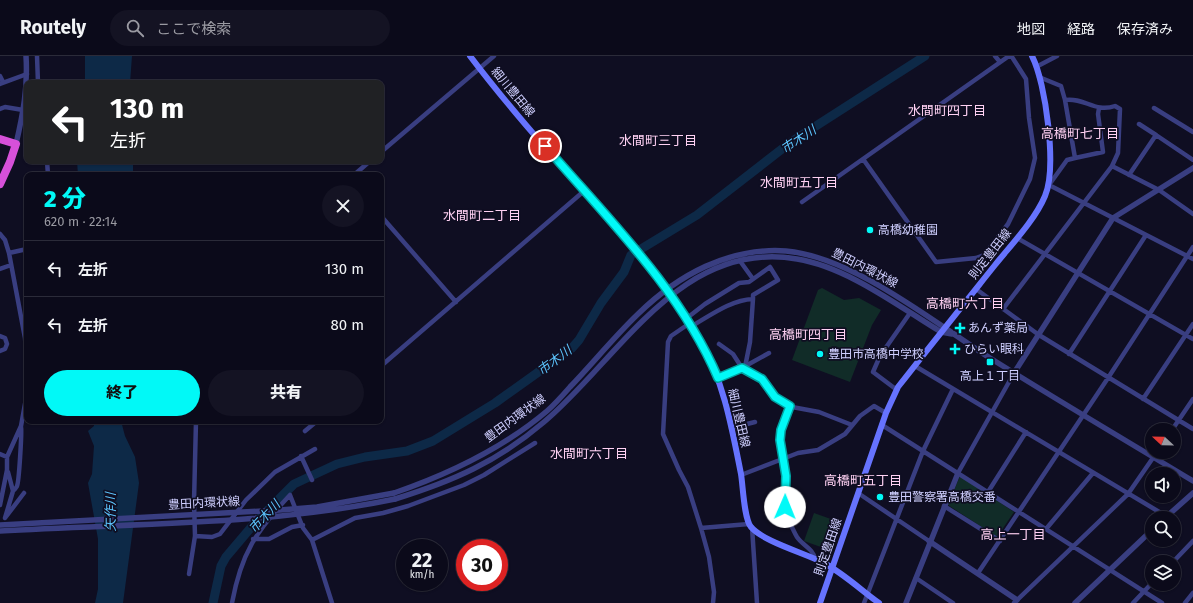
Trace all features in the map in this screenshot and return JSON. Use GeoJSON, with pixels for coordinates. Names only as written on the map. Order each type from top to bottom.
{"type":"FeatureCollection","features":[{"type":"Feature","properties":{"kind":"highway"},"geometry":{"type":"LineString","coordinates":[[0,139],[16,144],[0,184]]}},
{"type":"Feature","properties":{"kind":"main road","name":"細川豊田線"},"geometry":{"type":"LineString","coordinates":[[470,56],[643,259],[672,295],[690,322],[709,355],[718,378],[731,428],[750,526]]}},
{"type":"Feature","properties":{"kind":"main road","name":"則定豊田線"},"geometry":{"type":"LineString","coordinates":[[820,603],[886,413],[897,390],[943,329],[1017,238],[1039,208],[1049,185],[1050,159],[1039,77],[1032,56]]}},
{"type":"Feature","properties":{"kind":"main road"},"geometry":{"type":"LineString","coordinates":[[750,526],[765,537],[832,568],[879,603]]}},
{"type":"Feature","properties":{"kind":"street"},"geometry":{"type":"LineString","coordinates":[[26,56],[26,80]]}},
{"type":"Feature","properties":{"kind":"street"},"geometry":{"type":"LineString","coordinates":[[37,56],[38,80]]}},
{"type":"Feature","properties":{"kind":"street"},"geometry":{"type":"LineString","coordinates":[[384,149],[494,56]]}},
{"type":"Feature","properties":{"kind":"street"},"geometry":{"type":"LineString","coordinates":[[995,56],[1000,62]]}},
{"type":"Feature","properties":{"kind":"street"},"geometry":{"type":"LineString","coordinates":[[802,202],[1009,56],[1012,57],[1026,78],[1029,118],[1035,158],[1030,179],[1018,206],[1008,224],[984,255],[976,258],[936,262],[863,159]]}},
{"type":"Feature","properties":{"kind":"street"},"geometry":{"type":"LineString","coordinates":[[1036,67],[1057,56]]}},
{"type":"Feature","properties":{"kind":"street"},"geometry":{"type":"LineString","coordinates":[[0,76],[2,83],[27,74]]}},
{"type":"Feature","properties":{"kind":"street"},"geometry":{"type":"LineString","coordinates":[[1039,77],[1061,86],[1066,100],[1075,158]]}},
{"type":"Feature","properties":{"kind":"street"},"geometry":{"type":"LineString","coordinates":[[1003,309],[1112,166],[1118,153],[1120,109],[1115,106],[1106,109],[1099,108],[1072,99],[1066,100]]}},
{"type":"Feature","properties":{"kind":"street"},"geometry":{"type":"LineString","coordinates":[[0,109],[5,107],[24,110],[16,144]]}},
{"type":"Feature","properties":{"kind":"street"},"geometry":{"type":"LineString","coordinates":[[1099,108],[1098,114],[1103,152],[1067,160],[1049,185],[1193,259]]}},
{"type":"Feature","properties":{"kind":"street"},"geometry":{"type":"LineString","coordinates":[[1154,108],[1193,132]]}},
{"type":"Feature","properties":{"kind":"street"},"geometry":{"type":"LineString","coordinates":[[1139,124],[1193,160]]}},
{"type":"Feature","properties":{"kind":"street"},"geometry":{"type":"LineString","coordinates":[[1129,175],[1156,135]]}},
{"type":"Feature","properties":{"kind":"street"},"geometry":{"type":"LineString","coordinates":[[357,172],[367,164]]}},
{"type":"Feature","properties":{"kind":"street"},"geometry":{"type":"LineString","coordinates":[[1112,166],[1159,190],[1193,214]]}},
{"type":"Feature","properties":{"kind":"street"},"geometry":{"type":"LineString","coordinates":[[906,603],[958,472],[1014,373],[1113,218],[1193,168]]}},
{"type":"Feature","properties":{"kind":"street"},"geometry":{"type":"LineString","coordinates":[[384,363],[584,191]]}},
{"type":"Feature","properties":{"kind":"street"},"geometry":{"type":"LineString","coordinates":[[384,219],[456,302]]}},
{"type":"Feature","properties":{"kind":"street"},"geometry":{"type":"LineString","coordinates":[[0,234],[5,240],[9,253],[24,333]]}},
{"type":"Feature","properties":{"kind":"street"},"geometry":{"type":"LineString","coordinates":[[1069,354],[1146,235]]}},
{"type":"Feature","properties":{"kind":"street"},"geometry":{"type":"LineString","coordinates":[[1017,238],[1193,339]]}},
{"type":"Feature","properties":{"kind":"street"},"geometry":{"type":"LineString","coordinates":[[978,573],[1020,512],[1193,247]]}},
{"type":"Feature","properties":{"kind":"street"},"geometry":{"type":"LineString","coordinates":[[9,253],[24,250]]}},
{"type":"Feature","properties":{"kind":"street","name":"豊田内環状線"},"geometry":{"type":"LineString","coordinates":[[0,531],[300,515],[362,507],[394,496],[440,477],[502,445],[548,410],[638,314],[667,289],[704,266],[729,257],[754,252],[791,252],[816,257],[851,271],[943,329]]}},
{"type":"Feature","properties":{"kind":"street","name":"豊田内環状線"},"geometry":{"type":"LineString","coordinates":[[0,525],[317,507],[394,496],[440,485],[474,469],[506,450],[543,422],[575,394],[634,327],[672,295],[706,272],[740,261],[777,257],[815,263],[848,277],[910,313],[953,334],[1014,373],[1145,448]]}},
{"type":"Feature","properties":{"kind":"street"},"geometry":{"type":"LineString","coordinates":[[740,261],[753,279]]}},
{"type":"Feature","properties":{"kind":"street"},"geometry":{"type":"LineString","coordinates":[[0,268],[11,265]]}},
{"type":"Feature","properties":{"kind":"street"},"geometry":{"type":"LineString","coordinates":[[690,322],[705,304],[739,283],[753,279],[770,267],[778,280],[753,294],[750,342],[744,368]]}},
{"type":"Feature","properties":{"kind":"street"},"geometry":{"type":"LineString","coordinates":[[976,288],[1039,335],[1193,429]]}},
{"type":"Feature","properties":{"kind":"street"},"geometry":{"type":"LineString","coordinates":[[713,603],[714,592],[710,557],[688,486],[663,434],[668,342],[671,336],[690,322],[743,299],[753,299]]}},
{"type":"Feature","properties":{"kind":"street"},"geometry":{"type":"LineString","coordinates":[[897,390],[873,372],[880,356],[910,313]]}},
{"type":"Feature","properties":{"kind":"street"},"geometry":{"type":"LineString","coordinates":[[1143,399],[1193,324]]}},
{"type":"Feature","properties":{"kind":"street"},"geometry":{"type":"LineString","coordinates":[[0,336],[5,338],[6,344],[5,349],[0,351]]}},
{"type":"Feature","properties":{"kind":"street"},"geometry":{"type":"LineString","coordinates":[[719,344],[733,354],[744,368],[762,379],[775,397],[790,406],[819,412],[852,425]]}},
{"type":"Feature","properties":{"kind":"street"},"geometry":{"type":"LineString","coordinates":[[718,378],[744,368],[769,352]]}},
{"type":"Feature","properties":{"kind":"street"},"geometry":{"type":"LineString","coordinates":[[915,366],[1094,472],[1155,511]]}},
{"type":"Feature","properties":{"kind":"street"},"geometry":{"type":"LineString","coordinates":[[864,603],[923,451],[953,389]]}},
{"type":"Feature","properties":{"kind":"street"},"geometry":{"type":"LineString","coordinates":[[1176,423],[1193,399]]}},
{"type":"Feature","properties":{"kind":"street"},"geometry":{"type":"LineString","coordinates":[[790,406],[781,430],[782,458],[785,462],[786,476],[785,518],[792,523],[797,537],[814,553],[815,559]]}},
{"type":"Feature","properties":{"kind":"street"},"geometry":{"type":"LineString","coordinates":[[741,475],[800,452],[818,450],[845,434],[852,425],[874,406],[886,413]]}},
{"type":"Feature","properties":{"kind":"street"},"geometry":{"type":"LineString","coordinates":[[24,413],[17,486],[13,491],[5,518],[24,492]]}},
{"type":"Feature","properties":{"kind":"street"},"geometry":{"type":"LineString","coordinates":[[731,428],[755,422]]}},
{"type":"Feature","properties":{"kind":"street"},"geometry":{"type":"LineString","coordinates":[[189,574],[195,536],[194,502],[196,424]]}},
{"type":"Feature","properties":{"kind":"street"},"geometry":{"type":"LineString","coordinates":[[305,431],[313,424]]}},
{"type":"Feature","properties":{"kind":"street"},"geometry":{"type":"LineString","coordinates":[[882,425],[1162,603]]}},
{"type":"Feature","properties":{"kind":"street"},"geometry":{"type":"LineString","coordinates":[[0,505],[7,470],[7,457],[22,426]]}},
{"type":"Feature","properties":{"kind":"street"},"geometry":{"type":"LineString","coordinates":[[988,492],[1026,432]]}},
{"type":"Feature","properties":{"kind":"street"},"geometry":{"type":"LineString","coordinates":[[312,540],[355,518],[383,513],[408,506],[464,485],[484,475],[535,443]]}},
{"type":"Feature","properties":{"kind":"street"},"geometry":{"type":"LineString","coordinates":[[195,536],[212,537],[220,534],[251,495],[276,472],[315,449]]}},
{"type":"Feature","properties":{"kind":"street"},"geometry":{"type":"LineString","coordinates":[[0,454],[7,457]]}},
{"type":"Feature","properties":{"kind":"street"},"geometry":{"type":"LineString","coordinates":[[301,456],[312,480]]}},
{"type":"Feature","properties":{"kind":"street"},"geometry":{"type":"LineString","coordinates":[[858,493],[978,573],[1018,602],[1128,494],[1152,459]]}},
{"type":"Feature","properties":{"kind":"street","name":"豊田内環状線"},"geometry":{"type":"LineString","coordinates":[[1162,459],[1193,481]]}},
{"type":"Feature","properties":{"kind":"street"},"geometry":{"type":"LineString","coordinates":[[7,470],[13,491]]}},
{"type":"Feature","properties":{"kind":"street"},"geometry":{"type":"LineString","coordinates":[[1046,529],[1094,472]]}},
{"type":"Feature","properties":{"kind":"street"},"geometry":{"type":"LineString","coordinates":[[1172,511],[1193,492]]}},
{"type":"Feature","properties":{"kind":"street"},"geometry":{"type":"LineString","coordinates":[[232,603],[244,558],[253,540],[263,524],[290,495],[303,525],[312,540],[332,603]]}},
{"type":"Feature","properties":{"kind":"street"},"geometry":{"type":"LineString","coordinates":[[944,506],[1000,541]]}},
{"type":"Feature","properties":{"kind":"street"},"geometry":{"type":"LineString","coordinates":[[253,540],[269,539],[292,527],[303,525]]}},
{"type":"Feature","properties":{"kind":"street"},"geometry":{"type":"LineString","coordinates":[[701,528],[750,526],[756,603]]}},
{"type":"Feature","properties":{"kind":"street"},"geometry":{"type":"LineString","coordinates":[[1075,603],[1145,536]]}},
{"type":"Feature","properties":{"kind":"street"},"geometry":{"type":"LineString","coordinates":[[1180,555],[1193,541]]}},
{"type":"Feature","properties":{"kind":"street"},"geometry":{"type":"LineString","coordinates":[[916,578],[953,603]]}},
{"type":"Feature","properties":{"kind":"street"},"geometry":{"type":"LineString","coordinates":[[1133,603],[1144,592]]}},
{"type":"Feature","properties":{"kind":"street"},"geometry":{"type":"LineString","coordinates":[[1184,603],[1193,593]]}},
{"type":"Feature","properties":{"kind":"green space"},"geometry":{"type":"Polygon","coordinates":[[[822,288],[844,300],[859,298],[881,310],[872,325],[850,382],[792,360],[818,290],[822,288]]]}},
{"type":"Feature","properties":{"kind":"green space"},"geometry":{"type":"Polygon","coordinates":[[[960,476],[1014,512],[997,537],[948,505],[960,476]]]}},
{"type":"Feature","properties":{"kind":"green space"},"geometry":{"type":"Polygon","coordinates":[[[814,513],[842,523],[832,551],[804,541],[814,513]]]}},
{"type":"Feature","properties":{"kind":"water"},"geometry":{"type":"Polygon","coordinates":[[[85,56],[132,56],[130,80],[85,80],[85,56]]]}},
{"type":"Feature","properties":{"kind":"water"},"geometry":{"type":"Polygon","coordinates":[[[77,164],[133,164],[133,172],[78,172],[77,164]]]}},
{"type":"Feature","properties":{"kind":"water","name":"矢作川"},"geometry":{"type":"Polygon","coordinates":[[[94,424],[122,424],[125,436],[135,457],[139,483],[123,603],[95,603],[98,589],[98,539],[88,483],[92,474],[94,446],[88,431],[94,426],[94,424]]]}},
{"type":"Feature","properties":{"kind":"waterway","name":"市木川"},"geometry":{"type":"LineString","coordinates":[[213,603],[221,566],[226,557],[254,524],[294,484],[337,464],[365,457],[407,451],[433,441],[495,403],[572,348],[579,340],[601,303],[624,272],[631,255],[697,215],[791,142],[925,56]]}},
{"type":"Feature","properties":{"kind":"place","name":"高橋幼稚園"},"geometry":{"type":"Point","coordinates":[870,230]}},
{"type":"Feature","properties":{"kind":"place","name":"あんず薬局"},"geometry":{"type":"Point","coordinates":[960,328]}},
{"type":"Feature","properties":{"kind":"place","name":"ひらい眼科"},"geometry":{"type":"Point","coordinates":[955,349]}},
{"type":"Feature","properties":{"kind":"place","name":"豊田市高橋中学校"},"geometry":{"type":"Point","coordinates":[820,354]}},
{"type":"Feature","properties":{"kind":"place","name":"高上１丁目"},"geometry":{"type":"Point","coordinates":[990,362]}},
{"type":"Feature","properties":{"kind":"place","name":"豊田警察署高橋交番"},"geometry":{"type":"Point","coordinates":[880,497]}},
{"type":"Feature","properties":{"kind":"district","name":"水間町四丁目"},"geometry":{"type":"Point","coordinates":[947,110]}},
{"type":"Feature","properties":{"kind":"district","name":"高橋町七丁目"},"geometry":{"type":"Point","coordinates":[1080,133]}},
{"type":"Feature","properties":{"kind":"district","name":"水間町三丁目"},"geometry":{"type":"Point","coordinates":[658,140]}},
{"type":"Feature","properties":{"kind":"district","name":"水間町五丁目"},"geometry":{"type":"Point","coordinates":[799,182]}},
{"type":"Feature","properties":{"kind":"district","name":"水間町二丁目"},"geometry":{"type":"Point","coordinates":[482,215]}},
{"type":"Feature","properties":{"kind":"district","name":"高橋町六丁目"},"geometry":{"type":"Point","coordinates":[965,303]}},
{"type":"Feature","properties":{"kind":"district","name":"高橋町四丁目"},"geometry":{"type":"Point","coordinates":[808,334]}},
{"type":"Feature","properties":{"kind":"district","name":"水間町六丁目"},"geometry":{"type":"Point","coordinates":[589,453]}},
{"type":"Feature","properties":{"kind":"district","name":"高橋町五丁目"},"geometry":{"type":"Point","coordinates":[863,480]}},
{"type":"Feature","properties":{"kind":"district","name":"高上一丁目"},"geometry":{"type":"Point","coordinates":[1013,534]}},
{"type":"Feature","properties":{"kind":"route"},"geometry":{"type":"LineString","coordinates":[[545,146],[630,243],[672,295],[709,355],[718,378],[742,368],[762,379],[775,397],[790,406],[781,430],[780,440],[782,458],[785,462],[785,507]]}}]}
